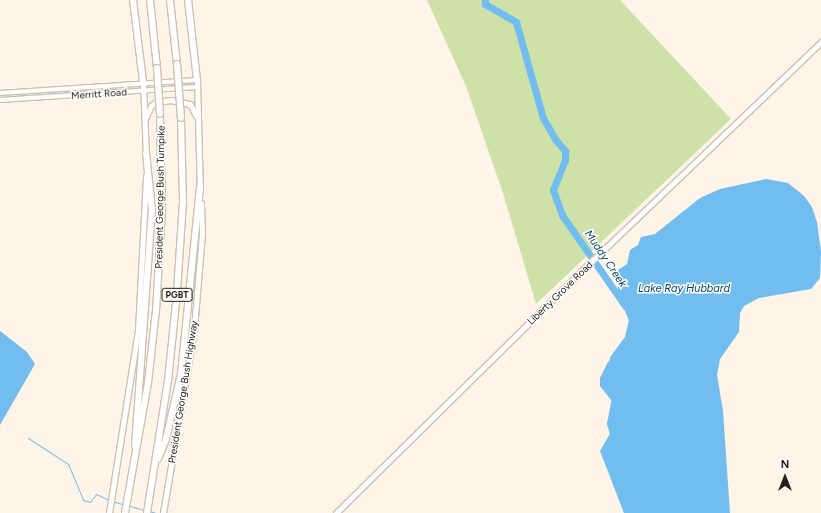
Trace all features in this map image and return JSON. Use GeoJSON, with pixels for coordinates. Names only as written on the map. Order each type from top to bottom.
{"type":"FeatureCollection","features":[{"type":"Feature","properties":{"kind":"highway"},"geometry":{"type":"LineString","coordinates":[[133,0],[143,82]]}},
{"type":"Feature","properties":{"kind":"highway","name":"President George Bush Turnpike"},"geometry":{"type":"LineString","coordinates":[[125,513],[150,368],[158,289],[162,195],[160,114],[150,0]]}},
{"type":"Feature","properties":{"kind":"highway","name":"President George Bush Turnpike"},"geometry":{"type":"LineString","coordinates":[[147,513],[168,381],[177,292],[183,202],[181,118],[170,0]]}},
{"type":"Feature","properties":{"kind":"highway"},"geometry":{"type":"LineString","coordinates":[[188,0],[197,80]]}},
{"type":"Feature","properties":{"kind":"highway"},"geometry":{"type":"LineString","coordinates":[[136,449],[134,442],[150,265],[152,210],[146,154]]}},
{"type":"Feature","properties":{"kind":"highway"},"geometry":{"type":"LineString","coordinates":[[154,470],[166,439],[181,374],[200,187]]}},
{"type":"Feature","properties":{"kind":"main road","name":"Liberty Grove Road"},"geometry":{"type":"LineString","coordinates":[[336,513],[609,245],[821,42]]}},
{"type":"Feature","properties":{"kind":"main road","name":"President George Bush Highway"},"geometry":{"type":"LineString","coordinates":[[163,513],[194,329],[202,234],[200,123],[197,80]]}},
{"type":"Feature","properties":{"kind":"main road"},"geometry":{"type":"LineString","coordinates":[[109,513],[138,330],[146,217],[146,154],[143,82]]}},
{"type":"Feature","properties":{"kind":"main road"},"geometry":{"type":"LineString","coordinates":[[145,118],[148,110],[156,102],[183,101],[190,104],[200,123]]}},
{"type":"Feature","properties":{"kind":"street","name":"Merritt Road"},"geometry":{"type":"LineString","coordinates":[[0,93],[143,82],[197,80]]}},
{"type":"Feature","properties":{"kind":"street","name":"Merritt Road"},"geometry":{"type":"LineString","coordinates":[[0,100],[198,87]]}},
{"type":"Feature","properties":{"kind":"street"},"geometry":{"type":"LineString","coordinates":[[6,93],[7,100]]}},
{"type":"Feature","properties":{"kind":"green space"},"geometry":{"type":"Polygon","coordinates":[[[427,0],[620,0],[731,119],[536,304],[503,193],[466,86],[427,0]]]}},
{"type":"Feature","properties":{"kind":"water","name":"Lake Ray Hubbard"},"geometry":{"type":"Polygon","coordinates":[[[766,179],[788,183],[804,196],[812,207],[817,222],[821,252],[820,278],[811,289],[759,298],[744,306],[740,313],[739,332],[720,359],[717,375],[723,411],[730,513],[624,513],[600,451],[611,432],[613,407],[611,400],[600,386],[600,378],[608,362],[630,339],[633,331],[618,293],[618,270],[627,264],[630,250],[638,245],[641,237],[655,234],[700,198],[720,189],[766,179]]]}},
{"type":"Feature","properties":{"kind":"water"},"geometry":{"type":"Polygon","coordinates":[[[0,331],[27,352],[35,364],[0,425],[0,331]]]}},
{"type":"Feature","properties":{"kind":"waterway","name":"Muddy Creek"},"geometry":{"type":"LineString","coordinates":[[485,0],[485,4],[516,22],[543,118],[555,139],[565,151],[565,160],[553,190],[562,215],[626,307]]}},
{"type":"Feature","properties":{"kind":"waterway","name":"Muddy Creek"},"geometry":{"type":"LineString","coordinates":[[613,358],[628,337],[632,320]]}},
{"type":"Feature","properties":{"kind":"waterway","name":"Muddy Creek"},"geometry":{"type":"LineString","coordinates":[[614,403],[610,423],[614,437]]}},
{"type":"Feature","properties":{"kind":"waterway"},"geometry":{"type":"LineString","coordinates":[[28,438],[68,464],[83,500],[90,502],[96,494],[109,500]]}},
{"type":"Feature","properties":{"kind":"waterway"},"geometry":{"type":"LineString","coordinates":[[112,501],[125,505]]}},
{"type":"Feature","properties":{"kind":"waterway"},"geometry":{"type":"LineString","coordinates":[[130,506],[144,510]]}},
{"type":"Feature","properties":{"kind":"waterway"},"geometry":{"type":"LineString","coordinates":[[149,511],[156,513]]}}]}
